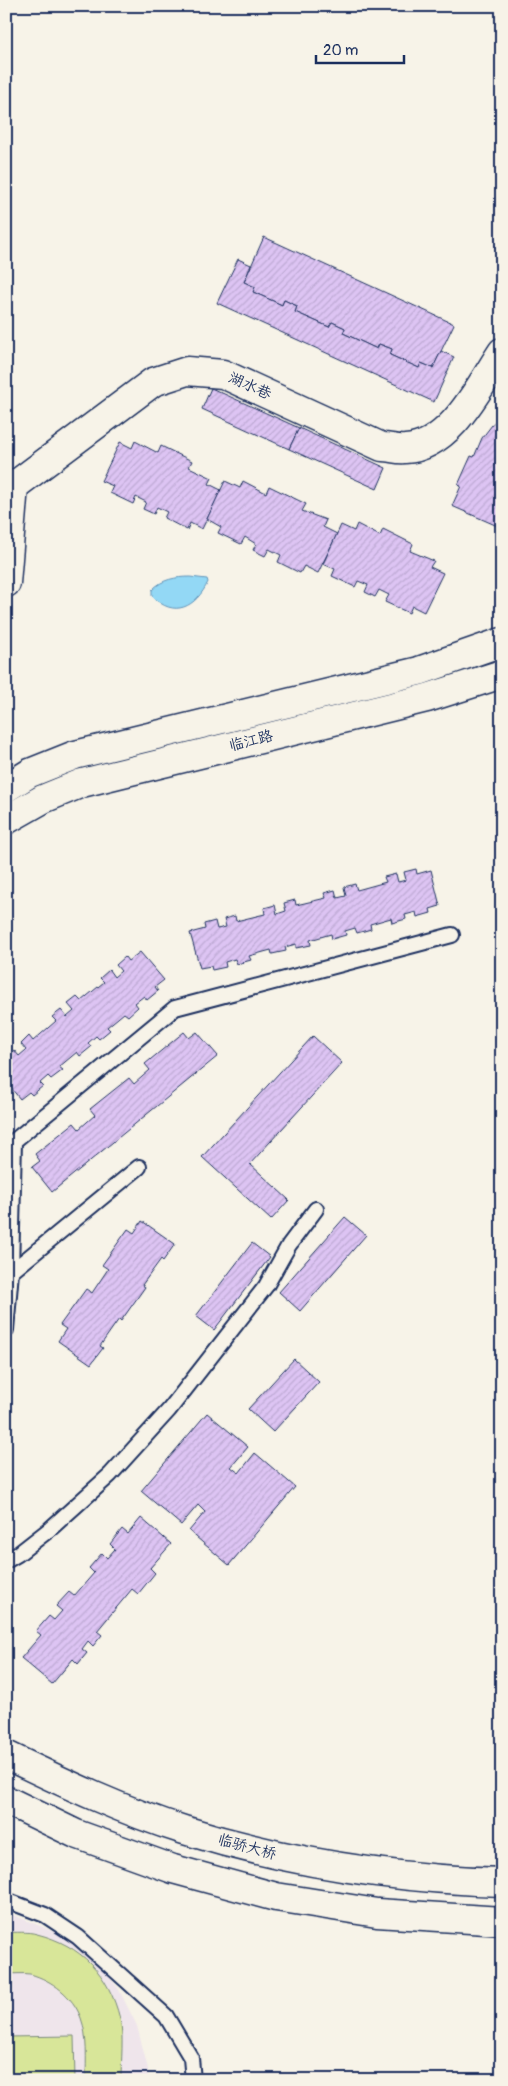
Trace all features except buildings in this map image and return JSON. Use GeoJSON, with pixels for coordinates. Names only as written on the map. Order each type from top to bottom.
{"type":"FeatureCollection","features":[{"type":"Feature","properties":{"kind":"main road","name":"湖水巷"},"geometry":{"type":"LineString","coordinates":[[6,583],[10,483],[153,382],[187,371],[223,374],[382,447],[406,450],[426,445],[444,433],[458,419],[502,352]]}},
{"type":"Feature","properties":{"kind":"main road","name":"临江路"},"geometry":{"type":"LineString","coordinates":[[6,788],[30,773],[75,755],[419,671],[502,642]]}},
{"type":"Feature","properties":{"kind":"main road","name":"临江路"},"geometry":{"type":"LineString","coordinates":[[6,820],[43,798],[82,784],[427,698],[502,674]]}},
{"type":"Feature","properties":{"kind":"main road","name":"临骄大桥"},"geometry":{"type":"LineString","coordinates":[[6,1755],[90,1795],[166,1823],[282,1857],[382,1872],[502,1882]]}},
{"type":"Feature","properties":{"kind":"main road"},"geometry":{"type":"LineString","coordinates":[[6,1800],[76,1834],[173,1869],[276,1897],[377,1913],[502,1921]]}},
{"type":"Feature","properties":{"kind":"lane"},"geometry":{"type":"LineString","coordinates":[[6,1330],[11,1272],[14,1141],[175,1008],[452,936]]}},
{"type":"Feature","properties":{"kind":"lane"},"geometry":{"type":"LineString","coordinates":[[11,1272],[139,1167]]}},
{"type":"Feature","properties":{"kind":"lane"},"geometry":{"type":"LineString","coordinates":[[6,1561],[50,1529],[110,1475],[169,1410],[266,1286],[289,1245],[316,1209]]}},
{"type":"Feature","properties":{"kind":"lane"},"geometry":{"type":"LineString","coordinates":[[6,1900],[45,1915],[78,1938],[166,2016],[191,2058],[193,2080]]}},
{"type":"Feature","properties":{"kind":"shaded area"},"geometry":{"type":"Polygon","coordinates":[[[6,1912],[62,1935],[93,1957],[118,1988],[137,2026],[148,2069],[148,2080],[6,2080],[6,1912]]]}},
{"type":"Feature","properties":{"kind":"green space"},"geometry":{"type":"Polygon","coordinates":[[[6,1932],[33,1933],[53,1939],[80,1954],[101,1975],[109,1988],[120,2019],[122,2041],[121,2080],[86,2080],[85,2033],[77,2010],[61,1990],[46,1980],[30,1974],[6,1974],[6,1932]]]}},
{"type":"Feature","properties":{"kind":"green space"},"geometry":{"type":"Polygon","coordinates":[[[74,2036],[75,2080],[6,2080],[6,2037],[74,2036]]]}},
{"type":"Feature","properties":{"kind":"water"},"geometry":{"type":"Polygon","coordinates":[[[174,578],[207,579],[208,582],[197,598],[184,607],[168,607],[152,596],[152,590],[165,581],[174,578]]]}}]}
